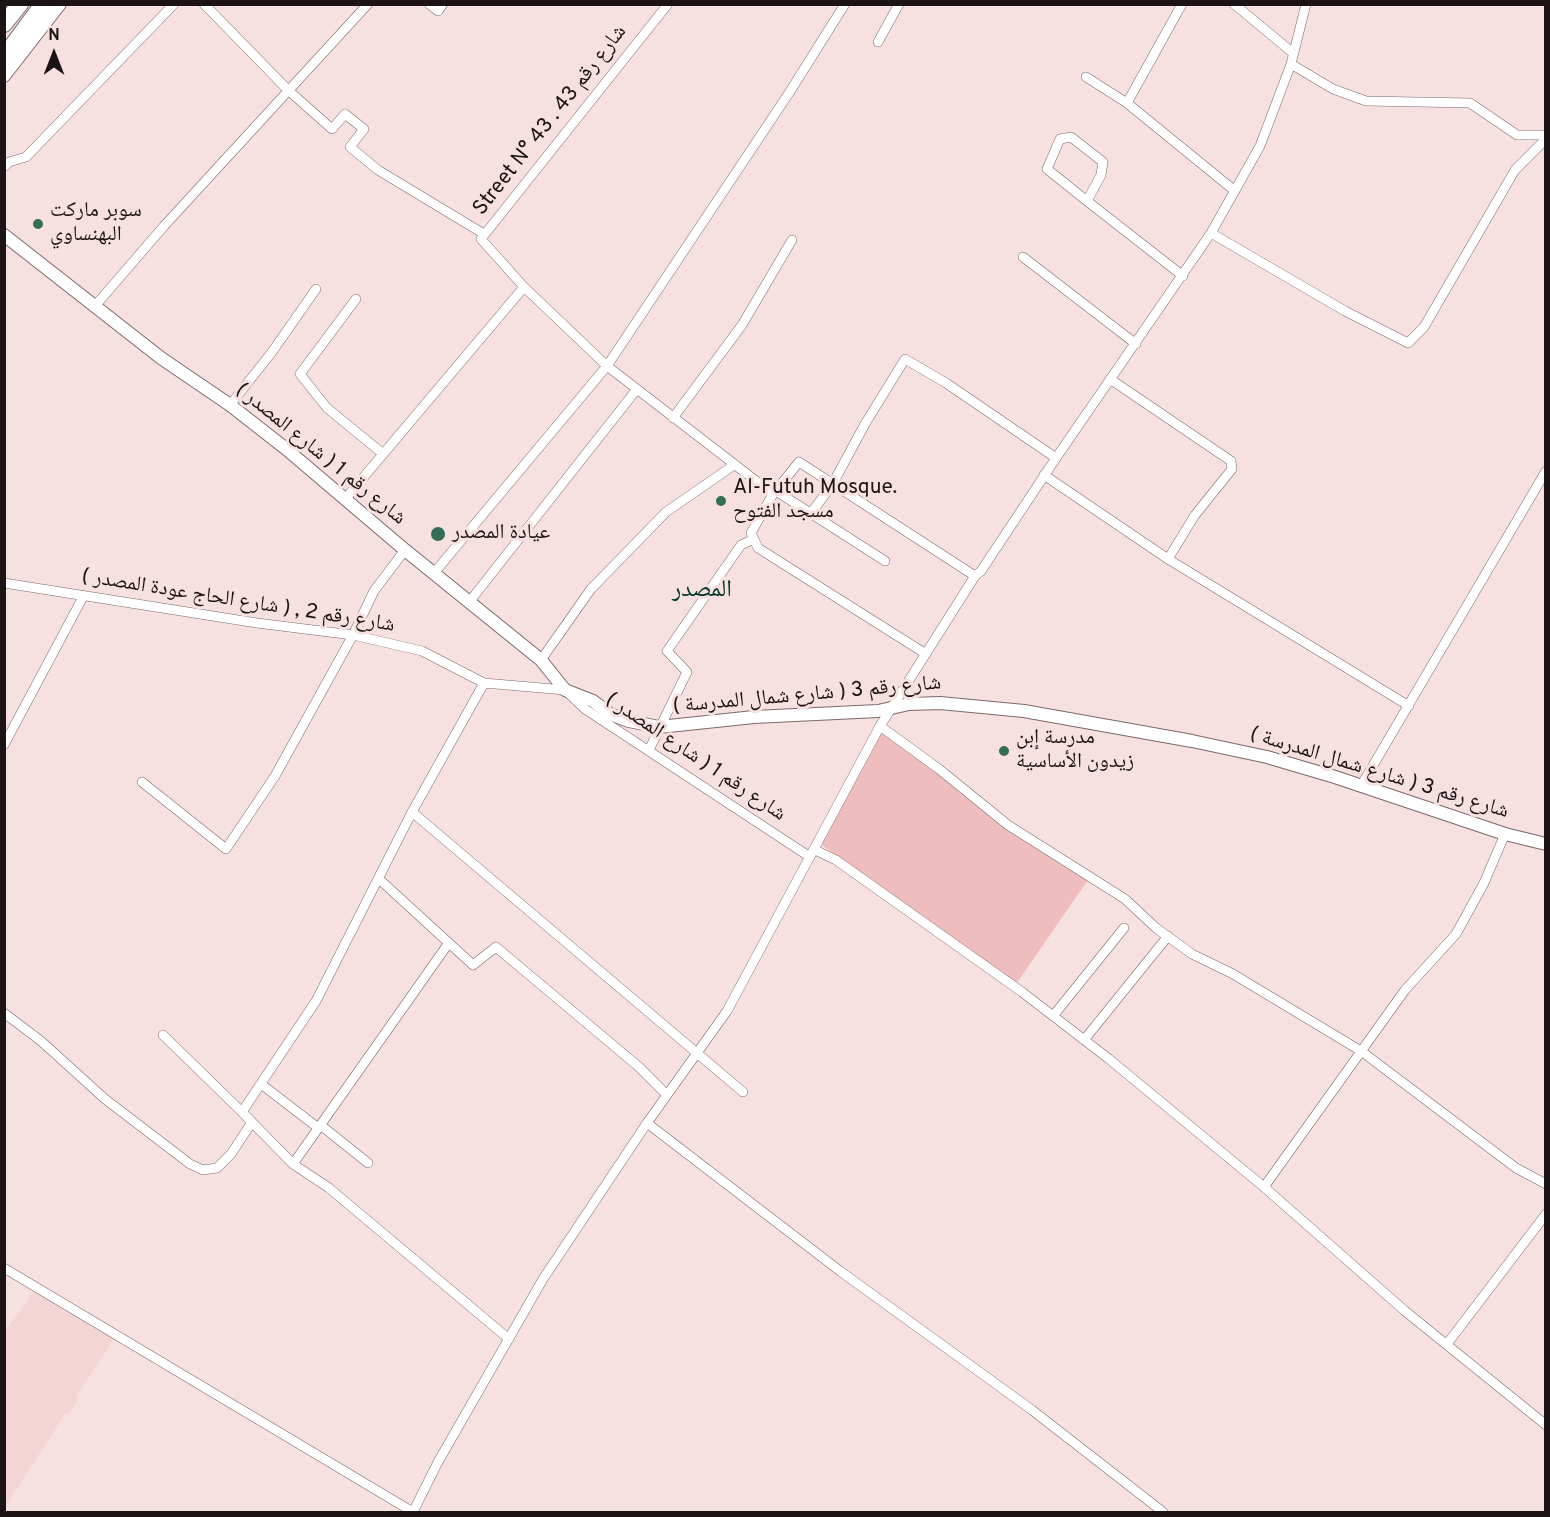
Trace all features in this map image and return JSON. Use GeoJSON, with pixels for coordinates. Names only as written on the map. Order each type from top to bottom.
{"type":"FeatureCollection","features":[{"type":"Feature","properties":{"kind":"highway"},"geometry":{"type":"LineString","coordinates":[[4,24],[20,4]]}},
{"type":"Feature","properties":{"kind":"highway"},"geometry":{"type":"LineString","coordinates":[[4,57],[43,4]]}},
{"type":"Feature","properties":{"kind":"street"},"geometry":{"type":"LineString","coordinates":[[4,76],[60,4]]}},
{"type":"Feature","properties":{"kind":"street"},"geometry":{"type":"LineString","coordinates":[[4,167],[9,162],[26,157],[174,4]]}},
{"type":"Feature","properties":{"kind":"street"},"geometry":{"type":"LineString","coordinates":[[204,4],[288,90],[332,129],[345,114],[364,129],[350,147],[378,170],[484,234]]}},
{"type":"Feature","properties":{"kind":"street"},"geometry":{"type":"LineString","coordinates":[[95,306],[368,4]]}},
{"type":"Feature","properties":{"kind":"street"},"geometry":{"type":"LineString","coordinates":[[429,4],[438,11],[443,4]]}},
{"type":"Feature","properties":{"kind":"street","name":"Street N° 43 . شارع رقم 43"},"geometry":{"type":"LineString","coordinates":[[524,286],[481,239],[668,4]]}},
{"type":"Feature","properties":{"kind":"street"},"geometry":{"type":"LineString","coordinates":[[434,573],[607,366],[789,93],[844,4]]}},
{"type":"Feature","properties":{"kind":"street"},"geometry":{"type":"LineString","coordinates":[[878,42],[899,4]]}},
{"type":"Feature","properties":{"kind":"street"},"geometry":{"type":"LineString","coordinates":[[1127,103],[1182,4]]}},
{"type":"Feature","properties":{"kind":"street"},"geometry":{"type":"LineString","coordinates":[[1234,4],[1293,53]]}},
{"type":"Feature","properties":{"kind":"street"},"geometry":{"type":"LineString","coordinates":[[4,1268],[413,1512],[438,1462],[543,1279],[647,1123],[727,1011],[880,726],[975,576],[981,571],[1044,475],[1211,233],[1260,146],[1291,64],[1306,4]]}},
{"type":"Feature","properties":{"kind":"street"},"geometry":{"type":"LineString","coordinates":[[1291,64],[1333,89],[1366,101],[1470,103],[1517,135],[1545,137]]}},
{"type":"Feature","properties":{"kind":"street"},"geometry":{"type":"LineString","coordinates":[[1086,77],[1127,103],[1235,191]]}},
{"type":"Feature","properties":{"kind":"street"},"geometry":{"type":"LineString","coordinates":[[1087,201],[1101,174],[1103,162],[1071,137],[1060,139],[1047,169],[1087,201],[1183,276]]}},
{"type":"Feature","properties":{"kind":"street"},"geometry":{"type":"LineString","coordinates":[[1211,233],[1334,306],[1408,343],[1424,327],[1492,206],[1515,170],[1545,137]]}},
{"type":"Feature","properties":{"kind":"street","name":"شارع رقم 1 ( شارع المصدر )"},"geometry":{"type":"LineString","coordinates":[[4,235],[161,358],[230,405],[346,498],[405,550],[541,660],[565,690],[585,709],[767,831],[844,866],[1053,1016],[1264,1187],[1405,1311],[1545,1425]]}},
{"type":"Feature","properties":{"kind":"street"},"geometry":{"type":"LineString","coordinates":[[673,418],[742,325],[792,240]]}},
{"type":"Feature","properties":{"kind":"street"},"geometry":{"type":"LineString","coordinates":[[1023,257],[1136,344]]}},
{"type":"Feature","properties":{"kind":"street"},"geometry":{"type":"LineString","coordinates":[[346,498],[524,286],[607,366],[734,465],[885,561]]}},
{"type":"Feature","properties":{"kind":"street"},"geometry":{"type":"LineString","coordinates":[[230,405],[272,352],[316,289]]}},
{"type":"Feature","properties":{"kind":"street"},"geometry":{"type":"LineString","coordinates":[[356,299],[300,374],[327,408],[382,453]]}},
{"type":"Feature","properties":{"kind":"street"},"geometry":{"type":"LineString","coordinates":[[811,513],[832,485],[865,423],[905,359],[946,383],[1056,458]]}},
{"type":"Feature","properties":{"kind":"street"},"geometry":{"type":"LineString","coordinates":[[1110,379],[1231,461],[1232,468],[1195,515],[1168,559]]}},
{"type":"Feature","properties":{"kind":"street"},"geometry":{"type":"LineString","coordinates":[[470,601],[637,389]]}},
{"type":"Feature","properties":{"kind":"street"},"geometry":{"type":"LineString","coordinates":[[926,654],[758,548],[751,533],[775,492],[799,462],[975,576]]}},
{"type":"Feature","properties":{"kind":"street"},"geometry":{"type":"LineString","coordinates":[[541,660],[591,589],[666,512],[734,465]]}},
{"type":"Feature","properties":{"kind":"street"},"geometry":{"type":"LineString","coordinates":[[1361,786],[1545,471]]}},
{"type":"Feature","properties":{"kind":"street"},"geometry":{"type":"LineString","coordinates":[[1044,475],[1168,559],[1409,706]]}},
{"type":"Feature","properties":{"kind":"street"},"geometry":{"type":"LineString","coordinates":[[649,750],[687,672],[667,651],[741,545],[754,538]]}},
{"type":"Feature","properties":{"kind":"street"},"geometry":{"type":"LineString","coordinates":[[142,782],[226,849],[275,777],[354,635],[374,591],[405,550]]}},
{"type":"Feature","properties":{"kind":"street","name":"شارع رقم 2 , ( شارع الحاج عودة المصدر )"},"geometry":{"type":"LineString","coordinates":[[4,583],[83,597],[354,635],[422,651],[484,683],[565,690]]}},
{"type":"Feature","properties":{"kind":"street"},"geometry":{"type":"LineString","coordinates":[[4,745],[83,597]]}},
{"type":"Feature","properties":{"kind":"street"},"geometry":{"type":"LineString","coordinates":[[242,1112],[316,1001],[412,812],[484,683]]}},
{"type":"Feature","properties":{"kind":"street","name":"شارع رقم 3 ( شارع شمال المدرسة )"},"geometry":{"type":"LineString","coordinates":[[565,690],[593,701],[610,714],[629,721],[659,727],[754,717],[892,709],[909,704],[940,703],[1024,711],[1267,757],[1505,834],[1545,844]]}},
{"type":"Feature","properties":{"kind":"street"},"geometry":{"type":"LineString","coordinates":[[880,726],[939,769],[1008,825],[1125,899],[1192,954],[1233,974],[1361,1051],[1516,1168],[1545,1184]]}},
{"type":"Feature","properties":{"kind":"street"},"geometry":{"type":"LineString","coordinates":[[412,812],[743,1092]]}},
{"type":"Feature","properties":{"kind":"street"},"geometry":{"type":"LineString","coordinates":[[1264,1187],[1405,990],[1456,934],[1484,882],[1505,834]]}},
{"type":"Feature","properties":{"kind":"street"},"geometry":{"type":"LineString","coordinates":[[379,879],[472,965],[496,947],[639,1067],[667,1095]]}},
{"type":"Feature","properties":{"kind":"street"},"geometry":{"type":"LineString","coordinates":[[1053,1016],[1124,928]]}},
{"type":"Feature","properties":{"kind":"street"},"geometry":{"type":"LineString","coordinates":[[1084,1040],[1168,936]]}},
{"type":"Feature","properties":{"kind":"street"},"geometry":{"type":"LineString","coordinates":[[293,1164],[448,944]]}},
{"type":"Feature","properties":{"kind":"street"},"geometry":{"type":"LineString","coordinates":[[4,1013],[41,1041],[105,1099],[190,1164],[203,1170],[217,1168],[231,1154],[252,1122]]}},
{"type":"Feature","properties":{"kind":"street"},"geometry":{"type":"LineString","coordinates":[[163,1035],[293,1164],[329,1188],[509,1339]]}},
{"type":"Feature","properties":{"kind":"street"},"geometry":{"type":"LineString","coordinates":[[261,1084],[317,1127],[323,1127],[368,1163]]}},
{"type":"Feature","properties":{"kind":"street"},"geometry":{"type":"LineString","coordinates":[[647,1123],[831,1264],[1032,1410],[1163,1512]]}},
{"type":"Feature","properties":{"kind":"street"},"geometry":{"type":"LineString","coordinates":[[1448,1344],[1545,1214]]}},
{"type":"Feature","properties":{"kind":"shaded area"},"geometry":{"type":"Polygon","coordinates":[[[883,731],[1088,880],[1016,984],[822,845],[823,837],[883,731]]]}},
{"type":"Feature","properties":{"kind":"shaded area"},"geometry":{"type":"Polygon","coordinates":[[[35,1291],[114,1339],[76,1397],[78,1399],[68,1415],[65,1414],[5,1507],[5,1331],[35,1291]]]}},
{"type":"Feature","properties":{"kind":"place","name":"سوبر ماركت البهنساوي"},"geometry":{"type":"Point","coordinates":[38,224]}},
{"type":"Feature","properties":{"kind":"place","name":"Al-Futuh Mosque. مسجد الفتوح"},"geometry":{"type":"Point","coordinates":[721,501]}},
{"type":"Feature","properties":{"kind":"place","name":"عيادة المصدر"},"geometry":{"type":"Point","coordinates":[438,534]}},
{"type":"Feature","properties":{"kind":"place","name":"مدرسة إبن زيدون الأساسية"},"geometry":{"type":"Point","coordinates":[1004,751]}},
{"type":"Feature","properties":{"kind":"district","name":"المصدر"},"geometry":{"type":"Point","coordinates":[702,591]}}]}
